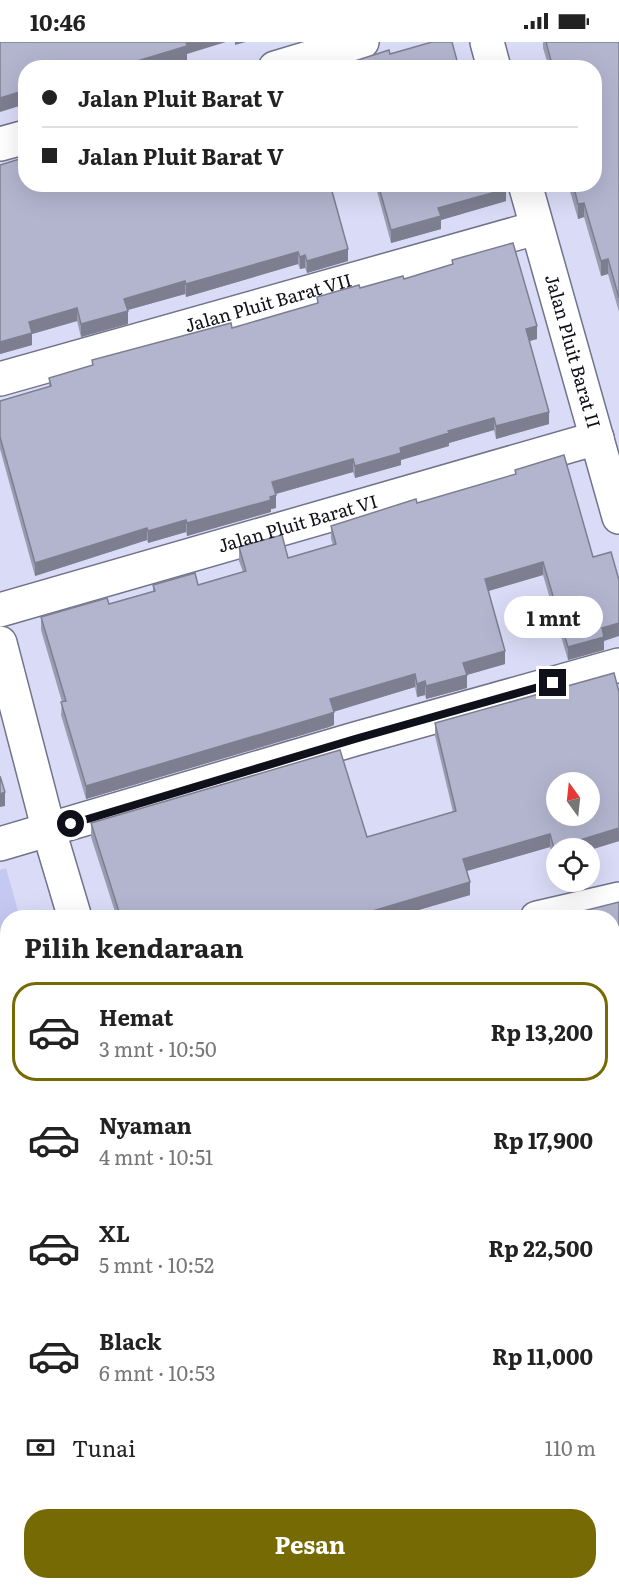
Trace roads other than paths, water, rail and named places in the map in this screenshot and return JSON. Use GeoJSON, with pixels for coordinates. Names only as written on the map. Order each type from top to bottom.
{"type":"FeatureCollection","features":[{"type":"Feature","properties":{"kind":"street"},"geometry":{"type":"LineString","coordinates":[[302,60],[362,42]]}},
{"type":"Feature","properties":{"kind":"street"},"geometry":{"type":"LineString","coordinates":[[487,42],[492,60]]}},
{"type":"Feature","properties":{"kind":"street"},"geometry":{"type":"LineString","coordinates":[[0,144],[18,139]]}},
{"type":"Feature","properties":{"kind":"street","name":"Jalan Pluit Barat II"},"geometry":{"type":"LineString","coordinates":[[527,192],[619,518]]}},
{"type":"Feature","properties":{"kind":"street","name":"Jalan Pluit Barat VII"},"geometry":{"type":"LineString","coordinates":[[0,379],[536,228]]}},
{"type":"Feature","properties":{"kind":"street","name":"Jalan Pluit Barat VI"},"geometry":{"type":"LineString","coordinates":[[0,610],[597,438]]}},
{"type":"Feature","properties":{"kind":"street"},"geometry":{"type":"LineString","coordinates":[[0,643],[49,831],[73,910]]}},
{"type":"Feature","properties":{"kind":"street"},"geometry":{"type":"LineString","coordinates":[[0,844],[355,739],[619,665]]}},
{"type":"Feature","properties":{"kind":"street"},"geometry":{"type":"LineString","coordinates":[[572,910],[619,899]]}}]}
